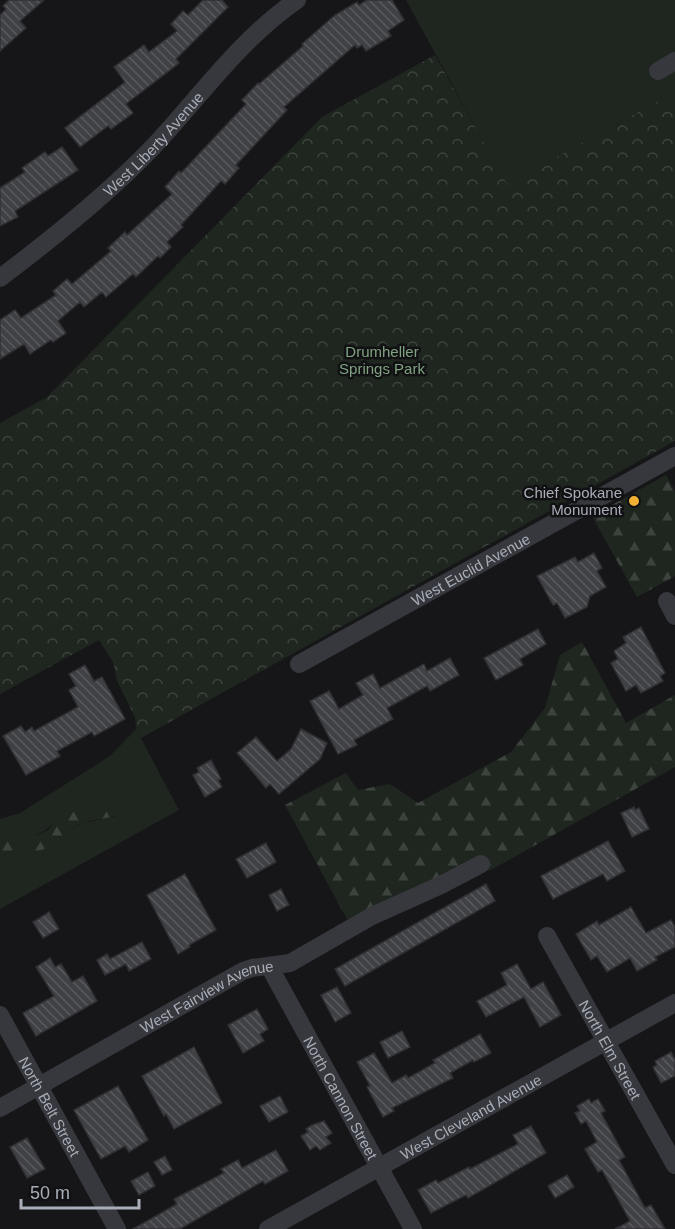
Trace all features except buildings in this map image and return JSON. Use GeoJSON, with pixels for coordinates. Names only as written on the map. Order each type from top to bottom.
{"type":"FeatureCollection","features":[{"type":"Feature","properties":{"kind":"street","name":"West Liberty Avenue"},"geometry":{"type":"LineString","coordinates":[[0,278],[58,233],[152,148],[240,50],[297,0]]}},
{"type":"Feature","properties":{"kind":"street"},"geometry":{"type":"LineString","coordinates":[[658,71],[675,61]]}},
{"type":"Feature","properties":{"kind":"street","name":"West Euclid Avenue"},"geometry":{"type":"LineString","coordinates":[[299,664],[675,456]]}},
{"type":"Feature","properties":{"kind":"street","name":"West Fairview Avenue"},"geometry":{"type":"LineString","coordinates":[[0,1108],[243,971],[290,963],[372,916],[481,864]]}},
{"type":"Feature","properties":{"kind":"street","name":"North Elm Street"},"geometry":{"type":"LineString","coordinates":[[547,936],[675,1165]]}},
{"type":"Feature","properties":{"kind":"street","name":"North Cannon Street"},"geometry":{"type":"LineString","coordinates":[[268,966],[413,1229]]}},
{"type":"Feature","properties":{"kind":"street","name":"West Cleveland Avenue"},"geometry":{"type":"LineString","coordinates":[[268,1229],[675,1003]]}},
{"type":"Feature","properties":{"kind":"street","name":"North Belt Street"},"geometry":{"type":"LineString","coordinates":[[0,1015],[117,1229]]}},
{"type":"Feature","properties":{"kind":"green space"},"geometry":{"type":"Polygon","coordinates":[[[406,0],[675,0],[675,92],[507,185],[406,0]]]}},
{"type":"Feature","properties":{"kind":"green space","name":"Drumheller Springs Park"},"geometry":{"type":"Polygon","coordinates":[[[435,55],[507,184],[675,92],[675,441],[141,738],[136,729],[135,717],[117,681],[113,662],[99,640],[0,694],[0,423],[47,397],[322,117],[435,55]]]}},
{"type":"Feature","properties":{"kind":"green space"},"geometry":{"type":"Polygon","coordinates":[[[666,475],[675,491],[675,576],[637,597],[592,516],[666,475]]]}},
{"type":"Feature","properties":{"kind":"green space"},"geometry":{"type":"Polygon","coordinates":[[[582,642],[626,723],[675,695],[675,767],[489,871],[480,857],[348,921],[285,805],[346,773],[358,790],[390,784],[418,803],[511,752],[545,708],[560,655],[582,642]]]}},
{"type":"Feature","properties":{"kind":"green space"},"geometry":{"type":"Polygon","coordinates":[[[136,729],[179,810],[0,909],[0,855],[45,849],[82,823],[117,816],[58,818],[39,834],[0,842],[0,819],[20,813],[110,756],[136,729]]]}},
{"type":"Feature","properties":{"kind":"green space"},"geometry":{"type":"Polygon","coordinates":[[[113,804],[121,808],[123,812],[82,823],[50,847],[0,855],[0,842],[38,835],[48,830],[58,818],[74,810],[113,804]]]}},
{"type":"Feature","properties":{"kind":"place","name":"Chief Spokane Monument"},"geometry":{"type":"Point","coordinates":[634,501]}}]}
